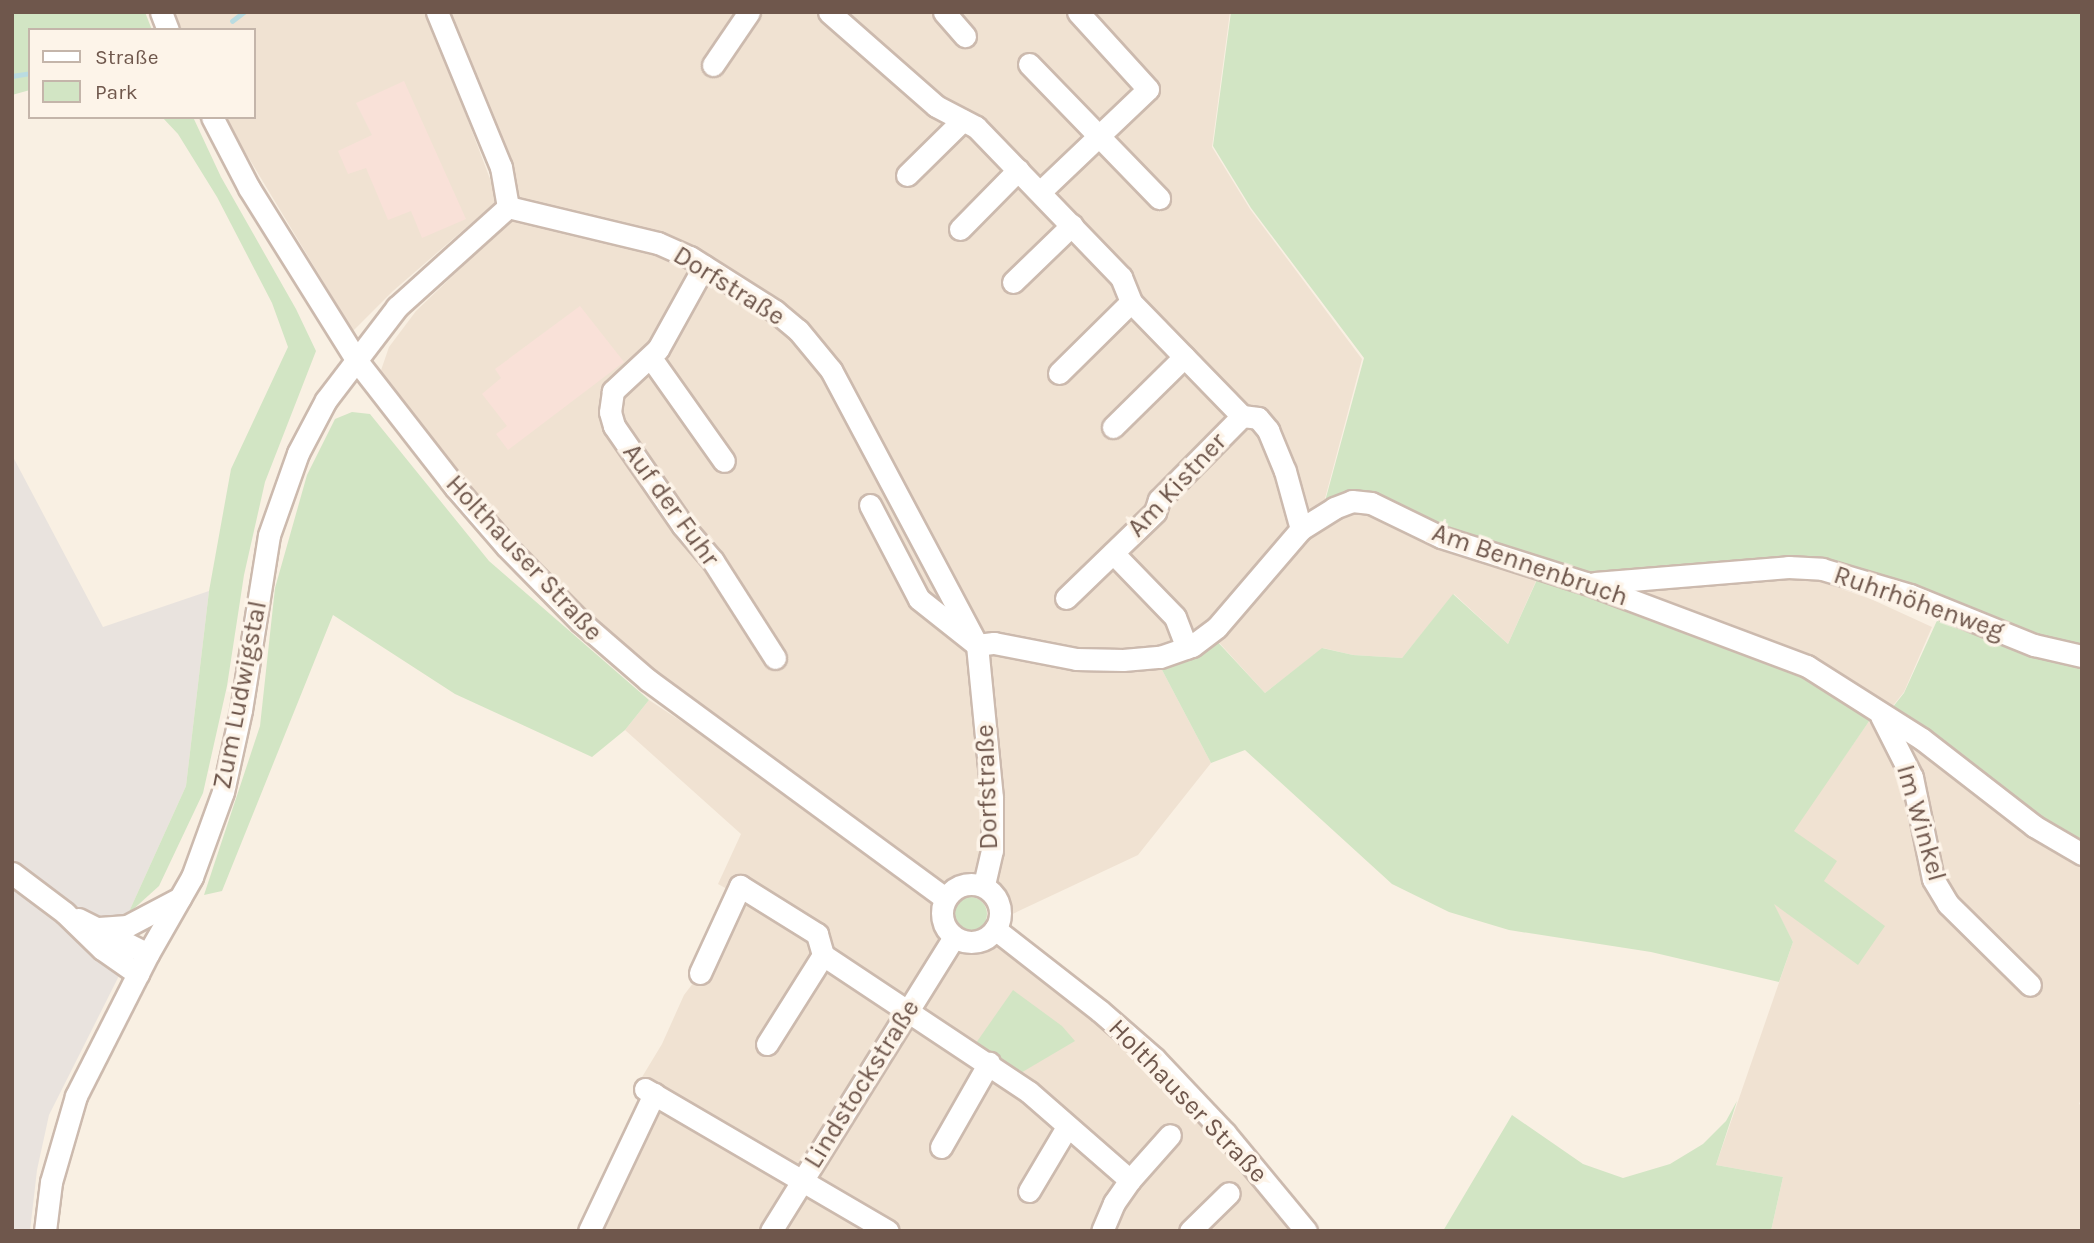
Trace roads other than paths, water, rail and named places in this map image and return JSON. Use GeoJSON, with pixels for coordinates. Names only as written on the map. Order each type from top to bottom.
{"type":"FeatureCollection","features":[{"type":"Feature","properties":{"kind":"street"},"geometry":{"type":"LineString","coordinates":[[437,12],[501,167],[508,206]]}},
{"type":"Feature","properties":{"kind":"street"},"geometry":{"type":"LineString","coordinates":[[713,65],[749,12]]}},
{"type":"Feature","properties":{"kind":"street","name":"Am Kistner"},"geometry":{"type":"LineString","coordinates":[[829,12],[936,106],[976,127],[1121,277],[1132,302],[1184,357],[1242,416],[1258,418],[1268,430],[1284,471],[1301,529]]}},
{"type":"Feature","properties":{"kind":"street"},"geometry":{"type":"LineString","coordinates":[[944,12],[965,36]]}},
{"type":"Feature","properties":{"kind":"street"},"geometry":{"type":"LineString","coordinates":[[1040,191],[1148,89],[1078,12]]}},
{"type":"Feature","properties":{"kind":"street"},"geometry":{"type":"LineString","coordinates":[[1029,64],[1159,198]]}},
{"type":"Feature","properties":{"kind":"street","name":"Holthauser Straße"},"geometry":{"type":"LineString","coordinates":[[213,119],[250,188],[357,361],[481,518],[581,622],[648,680],[945,898]]}},
{"type":"Feature","properties":{"kind":"street"},"geometry":{"type":"LineString","coordinates":[[907,175],[963,120]]}},
{"type":"Feature","properties":{"kind":"street"},"geometry":{"type":"LineString","coordinates":[[960,229],[1018,170]]}},
{"type":"Feature","properties":{"kind":"street","name":"Dorfstraße"},"geometry":{"type":"LineString","coordinates":[[508,206],[658,243],[704,266],[775,311],[798,330],[831,370],[977,645],[992,808],[992,850],[984,886]]}},
{"type":"Feature","properties":{"kind":"street","name":"Zum Ludwigstal"},"geometry":{"type":"LineString","coordinates":[[45,1231],[51,1182],[73,1104],[148,954],[192,877],[223,792],[241,710],[269,535],[298,453],[326,400],[397,307],[508,206]]}},
{"type":"Feature","properties":{"kind":"street"},"geometry":{"type":"LineString","coordinates":[[1013,282],[1072,225]]}},
{"type":"Feature","properties":{"kind":"street","name":"Auf der Fuhr"},"geometry":{"type":"LineString","coordinates":[[704,266],[667,337],[651,358],[613,391],[609,405],[614,426],[682,526],[695,537],[713,561],[775,658]]}},
{"type":"Feature","properties":{"kind":"street"},"geometry":{"type":"LineString","coordinates":[[1059,373],[1132,302]]}},
{"type":"Feature","properties":{"kind":"street"},"geometry":{"type":"LineString","coordinates":[[1113,427],[1184,357]]}},
{"type":"Feature","properties":{"kind":"street"},"geometry":{"type":"LineString","coordinates":[[651,358],[724,461]]}},
{"type":"Feature","properties":{"kind":"street","name":"Am Kistner"},"geometry":{"type":"LineString","coordinates":[[1066,598],[1155,512],[1159,500],[1242,416]]}},
{"type":"Feature","properties":{"kind":"street","name":"Am Bennenbruch"},"geometry":{"type":"LineString","coordinates":[[977,645],[994,643],[1058,657],[1095,660],[1149,659],[1187,648],[1217,627],[1301,529],[1334,508],[1352,501],[1371,503],[1441,537],[1586,583],[1807,666],[1922,739],[2034,826],[2082,853]]}},
{"type":"Feature","properties":{"kind":"street"},"geometry":{"type":"LineString","coordinates":[[870,505],[919,599],[977,645]]}},
{"type":"Feature","properties":{"kind":"street","name":"Am Kistner"},"geometry":{"type":"LineString","coordinates":[[1113,553],[1175,617],[1187,648]]}},
{"type":"Feature","properties":{"kind":"street","name":"Ruhrhöhenweg"},"geometry":{"type":"LineString","coordinates":[[1586,583],[1788,566],[1822,569],[1910,595],[2034,645],[2082,656]]}},
{"type":"Feature","properties":{"kind":"street","name":"Im Winkel"},"geometry":{"type":"LineString","coordinates":[[1880,714],[1912,777],[1933,879],[1948,904],[2030,985]]}},
{"type":"Feature","properties":{"kind":"street"},"geometry":{"type":"LineString","coordinates":[[12,873],[65,913],[102,949],[138,974]]}},
{"type":"Feature","properties":{"kind":"street"},"geometry":{"type":"LineString","coordinates":[[962,884],[984,886],[991,891],[999,906],[1000,914],[995,929],[976,942],[954,937],[943,923],[941,915],[945,898],[962,884]]}},
{"type":"Feature","properties":{"kind":"street"},"geometry":{"type":"LineString","coordinates":[[700,973],[740,886],[817,934],[823,955],[910,1010],[1029,1092],[1130,1180]]}},
{"type":"Feature","properties":{"kind":"street"},"geometry":{"type":"LineString","coordinates":[[99,928],[127,926],[180,898]]}},
{"type":"Feature","properties":{"kind":"street"},"geometry":{"type":"LineString","coordinates":[[65,913],[148,954]]}},
{"type":"Feature","properties":{"kind":"street","name":"Holthauser Straße"},"geometry":{"type":"LineString","coordinates":[[995,929],[1100,1011],[1147,1052],[1225,1133],[1306,1231]]}},
{"type":"Feature","properties":{"kind":"street","name":"Lindstockstraße"},"geometry":{"type":"LineString","coordinates":[[771,1231],[954,937]]}},
{"type":"Feature","properties":{"kind":"street"},"geometry":{"type":"LineString","coordinates":[[768,1045],[823,955]]}},
{"type":"Feature","properties":{"kind":"street"},"geometry":{"type":"LineString","coordinates":[[941,1147],[989,1063]]}},
{"type":"Feature","properties":{"kind":"street"},"geometry":{"type":"LineString","coordinates":[[589,1231],[650,1091],[888,1231]]}},
{"type":"Feature","properties":{"kind":"street"},"geometry":{"type":"LineString","coordinates":[[1029,1191],[1068,1127]]}},
{"type":"Feature","properties":{"kind":"street"},"geometry":{"type":"LineString","coordinates":[[1102,1231],[1114,1203],[1130,1180],[1170,1135]]}},
{"type":"Feature","properties":{"kind":"street"},"geometry":{"type":"LineString","coordinates":[[1190,1231],[1229,1194]]}},
{"type":"Feature","properties":{"kind":"waterway"},"geometry":{"type":"LineString","coordinates":[[232,21],[244,12]]}},
{"type":"Feature","properties":{"kind":"waterway"},"geometry":{"type":"LineString","coordinates":[[12,76],[28,73]]}}]}
